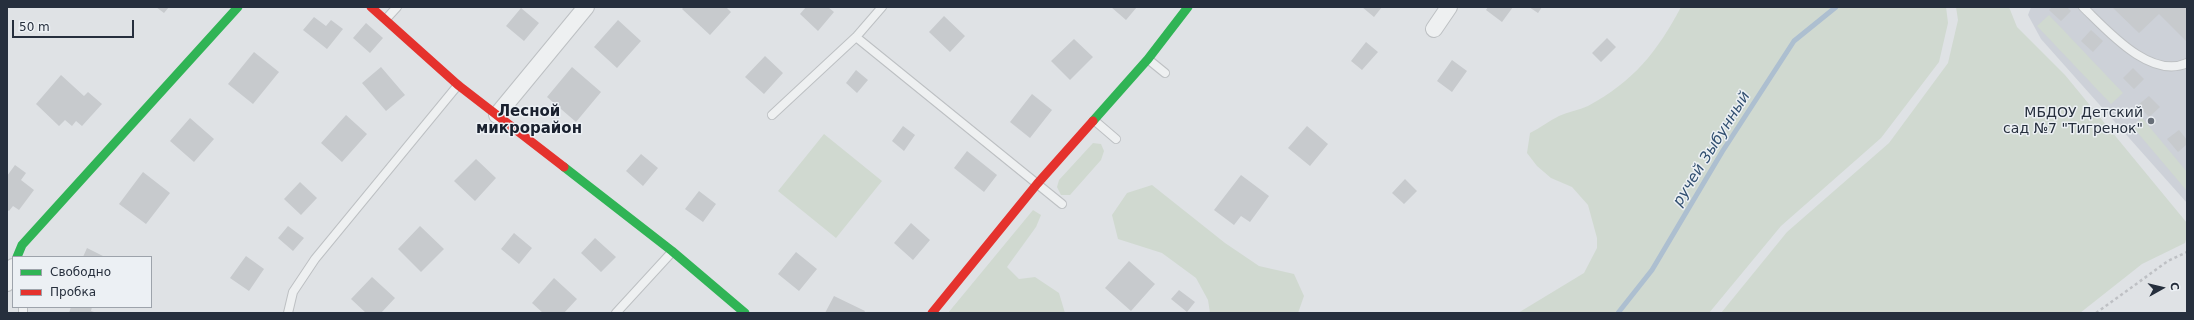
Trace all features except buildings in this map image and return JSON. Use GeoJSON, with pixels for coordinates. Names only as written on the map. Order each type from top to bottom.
{"type":"FeatureCollection","features":[{"type":"Feature","properties":{"kind":"street"},"geometry":{"type":"LineString","coordinates":[[17,256],[22,245],[238,7]]}},
{"type":"Feature","properties":{"kind":"street"},"geometry":{"type":"LineString","coordinates":[[371,7],[458,85],[672,251],[745,313]]}},
{"type":"Feature","properties":{"kind":"street"},"geometry":{"type":"LineString","coordinates":[[497,115],[586,7]]}},
{"type":"Feature","properties":{"kind":"street"},"geometry":{"type":"LineString","coordinates":[[932,313],[1037,184],[1095,121],[1148,59],[1188,7]]}},
{"type":"Feature","properties":{"kind":"street"},"geometry":{"type":"LineString","coordinates":[[1434,29],[1449,7]]}},
{"type":"Feature","properties":{"kind":"street"},"geometry":{"type":"LineString","coordinates":[[7,283],[12,270]]}},
{"type":"Feature","properties":{"kind":"lane"},"geometry":{"type":"LineString","coordinates":[[386,20],[397,7]]}},
{"type":"Feature","properties":{"kind":"lane"},"geometry":{"type":"LineString","coordinates":[[772,115],[856,37],[882,7]]}},
{"type":"Feature","properties":{"kind":"lane"},"geometry":{"type":"LineString","coordinates":[[2083,7],[2125,46],[2145,59],[2164,66],[2187,63]]}},
{"type":"Feature","properties":{"kind":"lane"},"geometry":{"type":"LineString","coordinates":[[856,37],[1062,204]]}},
{"type":"Feature","properties":{"kind":"lane"},"geometry":{"type":"LineString","coordinates":[[1148,59],[1165,73]]}},
{"type":"Feature","properties":{"kind":"lane"},"geometry":{"type":"LineString","coordinates":[[288,313],[293,292],[315,259],[458,85]]}},
{"type":"Feature","properties":{"kind":"lane"},"geometry":{"type":"LineString","coordinates":[[1095,121],[1116,139]]}},
{"type":"Feature","properties":{"kind":"lane"},"geometry":{"type":"LineString","coordinates":[[22,245],[22,256]]}},
{"type":"Feature","properties":{"kind":"lane"},"geometry":{"type":"LineString","coordinates":[[616,313],[672,251]]}},
{"type":"Feature","properties":{"kind":"path"},"geometry":{"type":"LineString","coordinates":[[2096,313],[2168,261],[2187,252]]}},
{"type":"Feature","properties":{"kind":"shaded area"},"geometry":{"type":"Polygon","coordinates":[[[1681,7],[1946,7],[1948,23],[1939,62],[1881,138],[1781,226],[1709,313],[1518,313],[1584,273],[1597,248],[1597,238],[1588,205],[1572,187],[1551,178],[1537,166],[1527,153],[1530,133],[1559,116],[1588,106],[1619,86],[1631,76],[1653,52],[1681,7]]]}},
{"type":"Feature","properties":{"kind":"shaded area"},"geometry":{"type":"Polygon","coordinates":[[[1956,7],[2009,7],[2017,27],[2065,75],[2187,223],[2187,236],[2185,243],[2142,264],[2080,313],[1721,313],[1787,232],[1889,143],[1948,63],[1958,20],[1956,7]]]}},
{"type":"Feature","properties":{"kind":"shaded area","name":"МБДОУ Детский сад №7 \"Тигренок\""},"geometry":{"type":"Polygon","coordinates":[[[2031,7],[2187,7],[2187,203],[2041,39],[2028,15],[2031,7]]]}},
{"type":"Feature","properties":{"kind":"shaded area"},"geometry":{"type":"Polygon","coordinates":[[[2049,15],[2123,93],[2111,104],[2037,26],[2049,15]]]}},
{"type":"Feature","properties":{"kind":"shaded area"},"geometry":{"type":"Polygon","coordinates":[[[2142,118],[2187,172],[2187,191],[2132,126],[2142,118]]]}},
{"type":"Feature","properties":{"kind":"shaded area"},"geometry":{"type":"Polygon","coordinates":[[[824,134],[882,181],[836,238],[778,191],[824,134]]]}},
{"type":"Feature","properties":{"kind":"shaded area"},"geometry":{"type":"Polygon","coordinates":[[[1093,143],[1101,144],[1104,151],[1101,160],[1070,195],[1061,195],[1057,187],[1059,180],[1093,143]]]}},
{"type":"Feature","properties":{"kind":"shaded area"},"geometry":{"type":"Polygon","coordinates":[[[1152,185],[1225,243],[1259,266],[1294,274],[1304,296],[1298,313],[1210,313],[1208,300],[1196,278],[1162,253],[1118,239],[1112,215],[1127,193],[1152,185]]]}},
{"type":"Feature","properties":{"kind":"shaded area"},"geometry":{"type":"Polygon","coordinates":[[[1033,210],[1041,215],[1036,227],[1007,267],[1019,279],[1035,277],[1059,293],[1065,313],[948,313],[1033,210]]]}},
{"type":"Feature","properties":{"kind":"waterway","name":"ручей Зыбунный"},"geometry":{"type":"LineString","coordinates":[[1618,313],[1652,270],[1722,152],[1794,41],[1836,7]]}},
{"type":"Feature","properties":{"kind":"traffic: fast"},"geometry":{"type":"LineString","coordinates":[[17,256],[22,245],[238,7]]}},
{"type":"Feature","properties":{"kind":"traffic: fast"},"geometry":{"type":"LineString","coordinates":[[1093,121],[1148,59],[1188,7]]}},
{"type":"Feature","properties":{"kind":"traffic: fast"},"geometry":{"type":"LineString","coordinates":[[564,167],[672,251],[745,313]]}},
{"type":"Feature","properties":{"kind":"traffic: jam"},"geometry":{"type":"LineString","coordinates":[[371,7],[458,85],[564,167]]}},
{"type":"Feature","properties":{"kind":"traffic: jam"},"geometry":{"type":"LineString","coordinates":[[932,313],[1037,184],[1093,121]]}},
{"type":"Feature","properties":{"kind":"place","name":"МБДОУ Детский сад №7 \"Тигренок\""},"geometry":{"type":"Point","coordinates":[2151,121]}},
{"type":"Feature","properties":{"kind":"district","name":"Лесной микрорайон"},"geometry":{"type":"Point","coordinates":[529,120]}}]}
